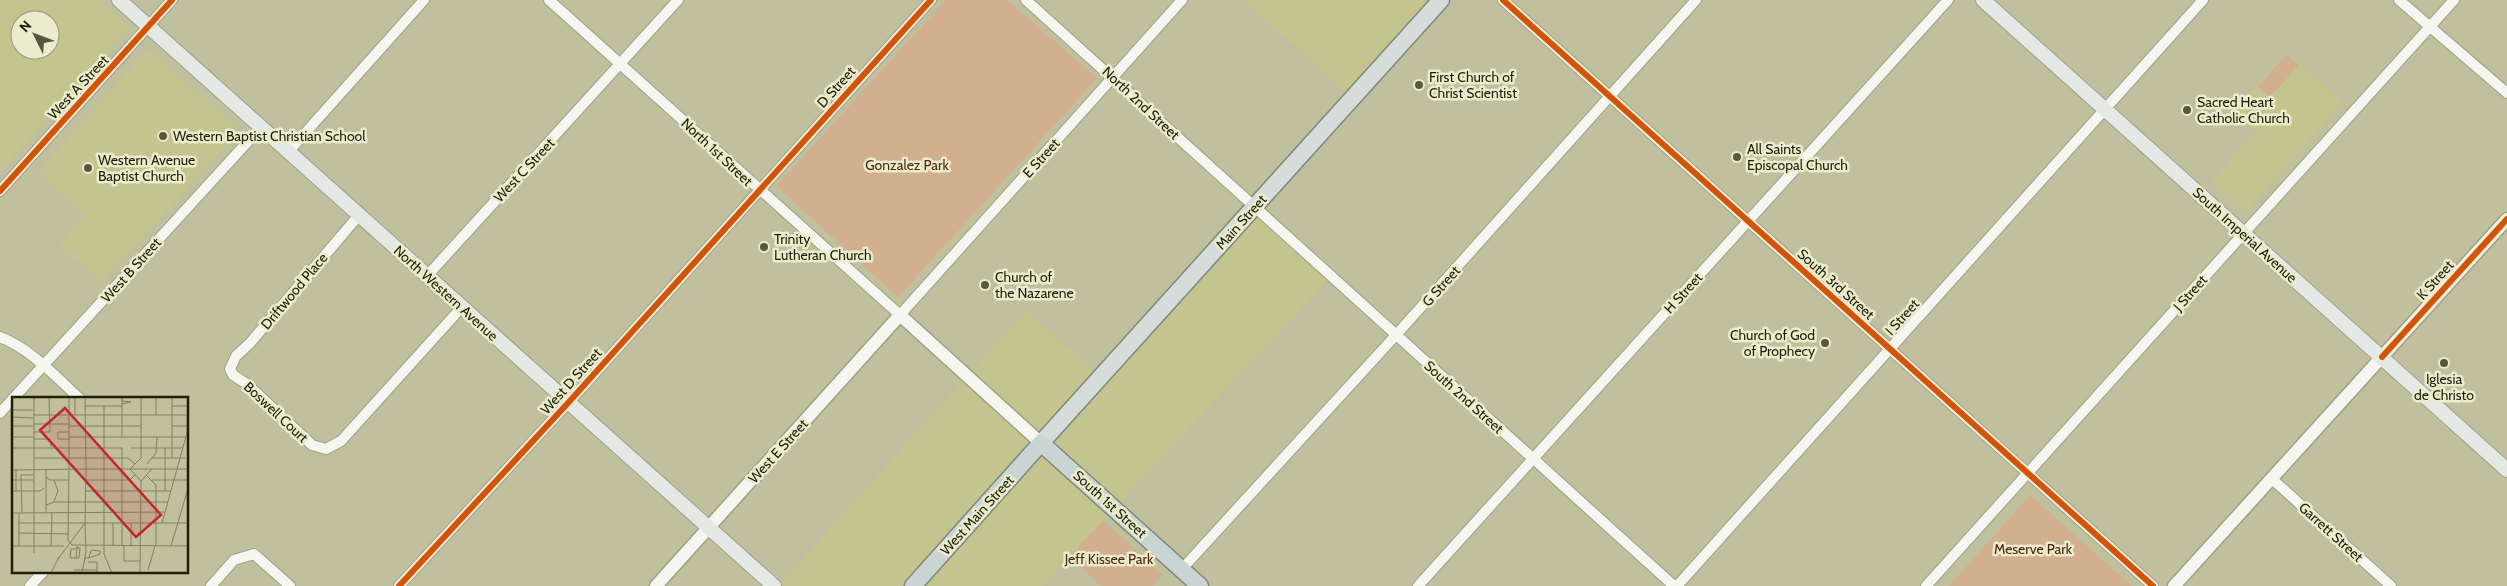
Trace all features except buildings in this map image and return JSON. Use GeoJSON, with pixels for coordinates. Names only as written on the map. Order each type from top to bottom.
{"type":"FeatureCollection","features":[{"type":"Feature","properties":{"kind":"highway","name":"South 1st Street"},"geometry":{"type":"LineString","coordinates":[[1041,443],[1200,586]]}},
{"type":"Feature","properties":{"kind":"highway","name":"West Main Street"},"geometry":{"type":"LineString","coordinates":[[913,586],[1041,443]]}},
{"type":"Feature","properties":{"kind":"main road","name":"North Western Avenue"},"geometry":{"type":"LineString","coordinates":[[119,0],[774,586]]}},
{"type":"Feature","properties":{"kind":"main road","name":"Main Street"},"geometry":{"type":"LineString","coordinates":[[1041,443],[1441,0]]}},
{"type":"Feature","properties":{"kind":"main road","name":"South Imperial Avenue"},"geometry":{"type":"LineString","coordinates":[[1984,0],[2507,470]]}},
{"type":"Feature","properties":{"kind":"street","name":"West A Street"},"geometry":{"type":"LineString","coordinates":[[0,191],[172,0]]}},
{"type":"Feature","properties":{"kind":"street"},"geometry":{"type":"LineString","coordinates":[[289,151],[424,0]]}},
{"type":"Feature","properties":{"kind":"street","name":"North 1st Street"},"geometry":{"type":"LineString","coordinates":[[549,0],[1041,443]]}},
{"type":"Feature","properties":{"kind":"street","name":"West C Street"},"geometry":{"type":"LineString","coordinates":[[427,276],[678,0]]}},
{"type":"Feature","properties":{"kind":"street","name":"D Street"},"geometry":{"type":"LineString","coordinates":[[759,191],[932,0]]}},
{"type":"Feature","properties":{"kind":"street","name":"North 2nd Street"},"geometry":{"type":"LineString","coordinates":[[1026,0],[1254,207]]}},
{"type":"Feature","properties":{"kind":"street","name":"E Street"},"geometry":{"type":"LineString","coordinates":[[900,316],[1182,0]]}},
{"type":"Feature","properties":{"kind":"street","name":"South 3rd Street"},"geometry":{"type":"LineString","coordinates":[[1503,0],[2153,586]]}},
{"type":"Feature","properties":{"kind":"street","name":"G Street"},"geometry":{"type":"LineString","coordinates":[[1182,569],[1396,335],[1696,0]]}},
{"type":"Feature","properties":{"kind":"street","name":"H Street"},"geometry":{"type":"LineString","coordinates":[[1418,586],[1948,0]]}},
{"type":"Feature","properties":{"kind":"street","name":"I Street"},"geometry":{"type":"LineString","coordinates":[[1675,586],[2203,0]]}},
{"type":"Feature","properties":{"kind":"street"},"geometry":{"type":"LineString","coordinates":[[2399,0],[2507,93]]}},
{"type":"Feature","properties":{"kind":"street","name":"J Street"},"geometry":{"type":"LineString","coordinates":[[1926,586],[2454,0]]}},
{"type":"Feature","properties":{"kind":"street","name":"West B Street"},"geometry":{"type":"LineString","coordinates":[[14,397],[262,126]]}},
{"type":"Feature","properties":{"kind":"street","name":"West D Street"},"geometry":{"type":"LineString","coordinates":[[399,586],[568,403],[759,191]]}},
{"type":"Feature","properties":{"kind":"street","name":"South 2nd Street"},"geometry":{"type":"LineString","coordinates":[[1254,207],[1675,586]]}},
{"type":"Feature","properties":{"kind":"street","name":"Driftwood Place"},"geometry":{"type":"LineString","coordinates":[[230,368],[236,356],[250,343],[360,214]]}},
{"type":"Feature","properties":{"kind":"street","name":"K Street"},"geometry":{"type":"LineString","coordinates":[[2174,586],[2507,219]]}},
{"type":"Feature","properties":{"kind":"street","name":"Boswell Court"},"geometry":{"type":"LineString","coordinates":[[230,368],[234,375],[247,384],[312,445],[326,450],[341,441],[462,307]]}},
{"type":"Feature","properties":{"kind":"street","name":"West E Street"},"geometry":{"type":"LineString","coordinates":[[656,586],[900,316]]}},
{"type":"Feature","properties":{"kind":"street"},"geometry":{"type":"LineString","coordinates":[[0,337],[12,342],[43,365],[77,397]]}},
{"type":"Feature","properties":{"kind":"street","name":"West B Street"},"geometry":{"type":"LineString","coordinates":[[0,413],[12,400]]}},
{"type":"Feature","properties":{"kind":"street","name":"Garrett Street"},"geometry":{"type":"LineString","coordinates":[[2272,478],[2391,586]]}},
{"type":"Feature","properties":{"kind":"street"},"geometry":{"type":"LineString","coordinates":[[211,586],[234,560],[254,554],[290,586]]}},
{"type":"Feature","properties":{"kind":"street"},"geometry":{"type":"LineString","coordinates":[[30,586],[40,574]]}},
{"type":"Feature","properties":{"kind":"shaded area"},"geometry":{"type":"Polygon","coordinates":[[[0,0],[98,0],[129,27],[0,171],[0,0]]]}},
{"type":"Feature","properties":{"kind":"shaded area"},"geometry":{"type":"Polygon","coordinates":[[[1243,0],[1441,0],[1353,98],[1243,0]]]}},
{"type":"Feature","properties":{"kind":"shaded area"},"geometry":{"type":"Polygon","coordinates":[[[148,49],[239,131],[101,282],[59,245],[85,215],[38,172],[148,49]]]}},
{"type":"Feature","properties":{"kind":"shaded area"},"geometry":{"type":"Polygon","coordinates":[[[2287,52],[2343,102],[2245,212],[2211,182],[2256,132],[2233,112],[2287,52]]]}},
{"type":"Feature","properties":{"kind":"shaded area"},"geometry":{"type":"Polygon","coordinates":[[[1254,207],[1331,276],[1042,586],[778,586],[1026,311],[1102,377],[1254,207]]]}},
{"type":"Feature","properties":{"kind":"green space","name":"Gonzalez Park"},"geometry":{"type":"Polygon","coordinates":[[[946,0],[1007,0],[1097,78],[898,297],[776,186],[946,0]]]}},
{"type":"Feature","properties":{"kind":"green space"},"geometry":{"type":"Polygon","coordinates":[[[2287,54],[2299,65],[2270,97],[2258,86],[2287,54]]]}},
{"type":"Feature","properties":{"kind":"green space","name":"Meserve Park"},"geometry":{"type":"Polygon","coordinates":[[[2030,495],[2132,586],[1949,586],[2030,495]]]}},
{"type":"Feature","properties":{"kind":"green space","name":"Jeff Kissee Park"},"geometry":{"type":"Polygon","coordinates":[[[1103,520],[1163,574],[1152,586],[1101,586],[1069,557],[1103,520]]]}},
{"type":"Feature","properties":{"kind":"cycle path"},"geometry":{"type":"LineString","coordinates":[[0,191],[172,0]]}},
{"type":"Feature","properties":{"kind":"cycle path"},"geometry":{"type":"LineString","coordinates":[[399,586],[568,403],[931,0]]}},
{"type":"Feature","properties":{"kind":"cycle path"},"geometry":{"type":"LineString","coordinates":[[1503,0],[2153,586]]}},
{"type":"Feature","properties":{"kind":"cycle path"},"geometry":{"type":"LineString","coordinates":[[2382,357],[2507,219]]}},
{"type":"Feature","properties":{"kind":"place","name":"First Church of Christ Scientist"},"geometry":{"type":"Point","coordinates":[1419,85]}},
{"type":"Feature","properties":{"kind":"place","name":"Sacred Heart Catholic Church"},"geometry":{"type":"Point","coordinates":[2187,110]}},
{"type":"Feature","properties":{"kind":"place","name":"Western Baptist Christian School"},"geometry":{"type":"Point","coordinates":[163,136]}},
{"type":"Feature","properties":{"kind":"place","name":"All Saints Episcopal Church"},"geometry":{"type":"Point","coordinates":[1737,157]}},
{"type":"Feature","properties":{"kind":"place","name":"Western Avenue Baptist Church"},"geometry":{"type":"Point","coordinates":[88,168]}},
{"type":"Feature","properties":{"kind":"place","name":"Trinity Lutheran Church"},"geometry":{"type":"Point","coordinates":[764,247]}},
{"type":"Feature","properties":{"kind":"place","name":"Church of the Nazarene"},"geometry":{"type":"Point","coordinates":[985,285]}},
{"type":"Feature","properties":{"kind":"place","name":"Church of God of Prophecy"},"geometry":{"type":"Point","coordinates":[1825,343]}},
{"type":"Feature","properties":{"kind":"place","name":"Iglesia de Christo"},"geometry":{"type":"Point","coordinates":[2444,363]}}]}
